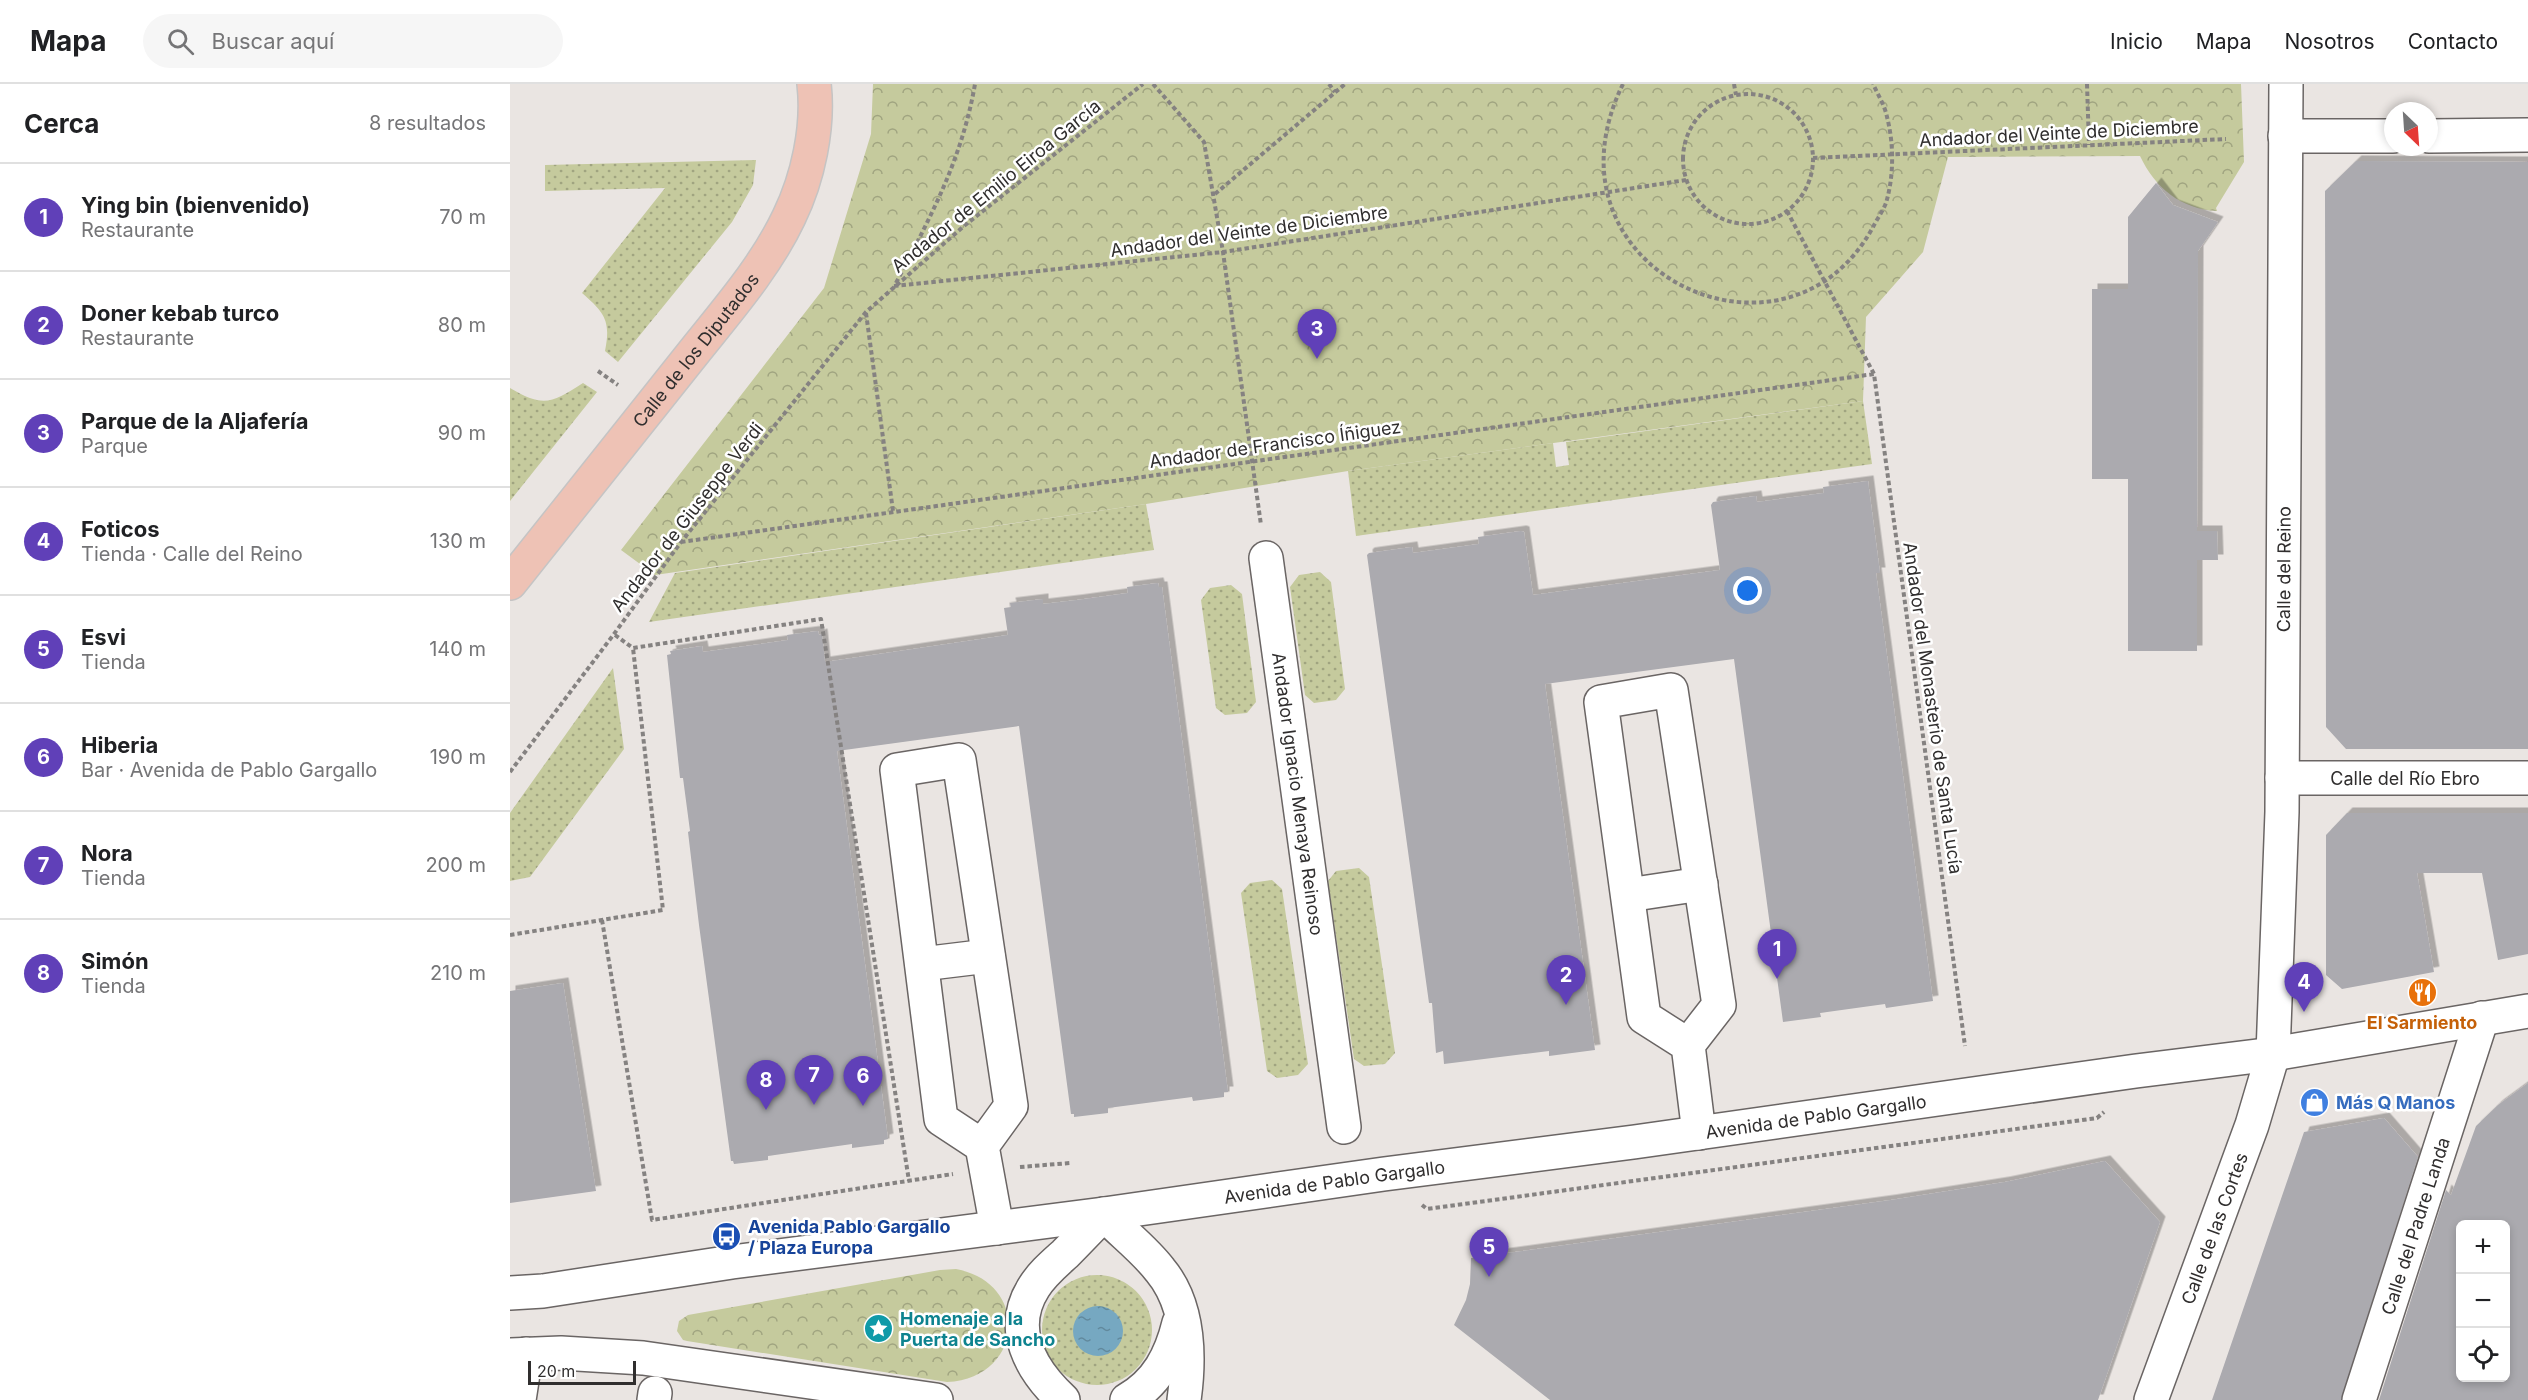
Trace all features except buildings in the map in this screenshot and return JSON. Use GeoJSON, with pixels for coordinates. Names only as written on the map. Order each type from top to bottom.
{"type":"FeatureCollection","features":[{"type":"Feature","properties":{"kind":"main road","name":"Calle de los Diputados"},"geometry":{"type":"LineString","coordinates":[[510,584],[733,302],[773,247],[802,187],[813,122],[814,84]]}},
{"type":"Feature","properties":{"kind":"street","name":"Calle del Reino"},"geometry":{"type":"LineString","coordinates":[[2273,1054],[2282,778],[2286,84]]}},
{"type":"Feature","properties":{"kind":"street"},"geometry":{"type":"LineString","coordinates":[[2438,136],[2528,135]]}},
{"type":"Feature","properties":{"kind":"street"},"geometry":{"type":"LineString","coordinates":[[2285,136],[2384,136]]}},
{"type":"Feature","properties":{"kind":"street","name":"Andador Ignacio Menaya Reinoso"},"geometry":{"type":"LineString","coordinates":[[1266,558],[1344,1127]]}},
{"type":"Feature","properties":{"kind":"street"},"geometry":{"type":"LineString","coordinates":[[1688,1045],[1644,1017],[1601,702],[1671,690],[1719,1005],[1688,1045],[1699,1133]]}},
{"type":"Feature","properties":{"kind":"street"},"geometry":{"type":"LineString","coordinates":[[982,1146],[1011,1106],[959,760],[897,770],[941,1119],[982,1146],[997,1228]]}},
{"type":"Feature","properties":{"kind":"street","name":"Calle del Río Ebro"},"geometry":{"type":"LineString","coordinates":[[2282,778],[2528,778]]}},
{"type":"Feature","properties":{"kind":"street"},"geometry":{"type":"LineString","coordinates":[[1628,895],[1701,884]]}},
{"type":"Feature","properties":{"kind":"street"},"geometry":{"type":"LineString","coordinates":[[922,964],[988,956]]}},
{"type":"Feature","properties":{"kind":"street","name":"Avenida de Pablo Gargallo"},"geometry":{"type":"LineString","coordinates":[[510,1293],[543,1291],[732,1262],[1104,1214],[2273,1054],[2528,1011]]}},
{"type":"Feature","properties":{"kind":"street","name":"Calle del Padre Landa"},"geometry":{"type":"LineString","coordinates":[[2359,1400],[2482,1018]]}},
{"type":"Feature","properties":{"kind":"street","name":"Calle de las Cortes"},"geometry":{"type":"LineString","coordinates":[[2151,1400],[2252,1125],[2273,1054]]}},
{"type":"Feature","properties":{"kind":"street"},"geometry":{"type":"LineString","coordinates":[[1063,1400],[1038,1373],[1028,1356],[1023,1337],[1022,1320],[1033,1287],[1104,1214],[1161,1270],[1175,1296],[1188,1354],[1184,1400]]}},
{"type":"Feature","properties":{"kind":"street"},"geometry":{"type":"LineString","coordinates":[[1127,1400],[1156,1377],[1167,1360],[1181,1316]]}},
{"type":"Feature","properties":{"kind":"street"},"geometry":{"type":"LineString","coordinates":[[519,1400],[518,1354],[592,1354],[644,1358],[917,1399]]}},
{"type":"Feature","properties":{"kind":"path"},"geometry":{"type":"LineString","coordinates":[[894,286],[950,175],[975,84]]}},
{"type":"Feature","properties":{"kind":"path","name":"Andador de Emilio Eiroa García"},"geometry":{"type":"LineString","coordinates":[[894,286],[964,226],[1143,84]]}},
{"type":"Feature","properties":{"kind":"path"},"geometry":{"type":"LineString","coordinates":[[1153,84],[1204,142],[1223,252],[1266,558]]}},
{"type":"Feature","properties":{"kind":"path"},"geometry":{"type":"LineString","coordinates":[[1329,84],[1335,92]]}},
{"type":"Feature","properties":{"kind":"path"},"geometry":{"type":"LineString","coordinates":[[1214,195],[1345,84]]}},
{"type":"Feature","properties":{"kind":"path"},"geometry":{"type":"LineString","coordinates":[[1623,84],[1611,108],[1604,136],[1603,164],[1606,192],[1618,224],[1638,252],[1663,275],[1692,292],[1725,301],[1760,302],[1793,296],[1824,281],[1862,248],[1886,204],[1893,154],[1887,116],[1873,84]]}},
{"type":"Feature","properties":{"kind":"path"},"geometry":{"type":"LineString","coordinates":[[1734,84],[1736,95]]}},
{"type":"Feature","properties":{"kind":"path"},"geometry":{"type":"LineString","coordinates":[[2087,84],[2089,145]]}},
{"type":"Feature","properties":{"kind":"path"},"geometry":{"type":"LineString","coordinates":[[1736,95],[1759,95],[1780,102],[1797,116],[1809,136],[1813,158],[1810,178],[1801,196],[1787,211],[1769,221],[1748,224],[1729,221],[1710,212],[1696,198],[1686,180],[1683,158],[1687,136],[1698,117],[1715,103],[1736,95]]}},
{"type":"Feature","properties":{"kind":"path","name":"Andador del Veinte de Diciembre"},"geometry":{"type":"LineString","coordinates":[[1813,158],[2226,139]]}},
{"type":"Feature","properties":{"kind":"path","name":"Andador del Veinte de Diciembre"},"geometry":{"type":"LineString","coordinates":[[894,286],[1223,252],[1686,180]]}},
{"type":"Feature","properties":{"kind":"path"},"geometry":{"type":"LineString","coordinates":[[1787,211],[1874,374]]}},
{"type":"Feature","properties":{"kind":"path","name":"Andador de Giuseppe Verdi"},"geometry":{"type":"LineString","coordinates":[[510,772],[681,542],[866,312],[894,286]]}},
{"type":"Feature","properties":{"kind":"path"},"geometry":{"type":"LineString","coordinates":[[866,312],[893,511]]}},
{"type":"Feature","properties":{"kind":"path"},"geometry":{"type":"LineString","coordinates":[[598,371],[618,386]]}},
{"type":"Feature","properties":{"kind":"path","name":"Andador de Francisco Íñiguez"},"geometry":{"type":"LineString","coordinates":[[681,542],[1874,374]]}},
{"type":"Feature","properties":{"kind":"path","name":"Andador del Monasterio de Santa Lucía"},"geometry":{"type":"LineString","coordinates":[[1874,374],[1965,1046]]}},
{"type":"Feature","properties":{"kind":"path"},"geometry":{"type":"LineString","coordinates":[[602,920],[652,1220],[909,1181],[821,618],[633,648],[614,634]]}},
{"type":"Feature","properties":{"kind":"path"},"geometry":{"type":"LineString","coordinates":[[510,935],[663,910],[633,648]]}},
{"type":"Feature","properties":{"kind":"path","name":"Avenida de Pablo Gargallo"},"geometry":{"type":"LineString","coordinates":[[1420,1204],[1427,1209],[2097,1118],[2105,1112]]}},
{"type":"Feature","properties":{"kind":"green space"},"geometry":{"type":"Polygon","coordinates":[[[873,84],[2241,84],[2244,162],[2216,208],[2217,211],[2192,206],[2171,195],[2153,178],[2140,156],[1948,157],[1923,252],[1866,317],[1863,401],[1348,471],[1146,504],[655,575],[621,550],[824,288],[871,134],[873,84]]]}},
{"type":"Feature","properties":{"kind":"green space"},"geometry":{"type":"Polygon","coordinates":[[[756,160],[753,185],[732,222],[618,362],[605,351],[607,332],[601,312],[582,293],[665,188],[545,191],[545,165],[756,160]]]}},
{"type":"Feature","properties":{"kind":"green space"},"geometry":{"type":"Polygon","coordinates":[[[583,383],[597,392],[510,501],[510,388],[531,398],[548,400],[555,399],[583,383]]]}},
{"type":"Feature","properties":{"kind":"green space"},"geometry":{"type":"Polygon","coordinates":[[[1863,401],[1872,464],[1356,536],[1348,471],[1553,443],[1556,467],[1569,465],[1566,442],[1863,401]]]}},
{"type":"Feature","properties":{"kind":"green space"},"geometry":{"type":"Polygon","coordinates":[[[1146,504],[1154,550],[649,622],[675,573],[1146,504]]]}},
{"type":"Feature","properties":{"kind":"green space"},"geometry":{"type":"Polygon","coordinates":[[[1320,572],[1331,582],[1345,689],[1336,700],[1314,703],[1305,695],[1290,587],[1299,575],[1320,572]]]}},
{"type":"Feature","properties":{"kind":"green space"},"geometry":{"type":"Polygon","coordinates":[[[1231,585],[1242,594],[1256,702],[1247,713],[1225,715],[1216,708],[1201,600],[1210,588],[1231,585]]]}},
{"type":"Feature","properties":{"kind":"green space"},"geometry":{"type":"Polygon","coordinates":[[[613,668],[624,749],[530,877],[510,881],[510,813],[613,668]]]}},
{"type":"Feature","properties":{"kind":"green space"},"geometry":{"type":"Polygon","coordinates":[[[1359,868],[1369,877],[1395,1053],[1385,1064],[1364,1066],[1354,1059],[1328,881],[1336,871],[1359,868]]]}},
{"type":"Feature","properties":{"kind":"green space"},"geometry":{"type":"Polygon","coordinates":[[[1272,880],[1282,889],[1308,1064],[1298,1075],[1277,1078],[1267,1071],[1241,893],[1250,883],[1272,880]]]}},
{"type":"Feature","properties":{"kind":"green space"},"geometry":{"type":"Polygon","coordinates":[[[956,1269],[980,1278],[997,1292],[1006,1310],[1008,1329],[1003,1348],[991,1365],[973,1377],[947,1382],[687,1341],[683,1340],[677,1331],[679,1321],[688,1315],[956,1269]]]}},
{"type":"Feature","properties":{"kind":"green space"},"geometry":{"type":"Polygon","coordinates":[[[1097,1275],[1118,1279],[1136,1291],[1148,1309],[1152,1330],[1148,1351],[1136,1369],[1118,1381],[1097,1385],[1076,1381],[1058,1369],[1046,1351],[1042,1330],[1046,1309],[1058,1291],[1076,1279],[1097,1275]]]}},
{"type":"Feature","properties":{"kind":"water"},"geometry":{"type":"Polygon","coordinates":[[[1103,1306],[1116,1313],[1122,1321],[1122,1341],[1116,1349],[1108,1355],[1093,1356],[1080,1349],[1074,1341],[1073,1326],[1080,1313],[1088,1307],[1103,1306]]]}},
{"type":"Feature","properties":{"kind":"place","name":"Parque de la Aljafería"},"geometry":{"type":"Point","coordinates":[1317,359]}},
{"type":"Feature","properties":{"kind":"place","name":"Ying bin (bienvenido)"},"geometry":{"type":"Point","coordinates":[1777,979]}},
{"type":"Feature","properties":{"kind":"place","name":"El Sarmiento"},"geometry":{"type":"Point","coordinates":[2422,993]}},
{"type":"Feature","properties":{"kind":"place","name":"Doner kebab turco"},"geometry":{"type":"Point","coordinates":[1566,1005]}},
{"type":"Feature","properties":{"kind":"place","name":"Foticos"},"geometry":{"type":"Point","coordinates":[2304,1012]}},
{"type":"Feature","properties":{"kind":"place","name":"Más Q Manos"},"geometry":{"type":"Point","coordinates":[2315,1102]}},
{"type":"Feature","properties":{"kind":"place","name":"Nora"},"geometry":{"type":"Point","coordinates":[814,1105]}},
{"type":"Feature","properties":{"kind":"place","name":"Hiberia"},"geometry":{"type":"Point","coordinates":[863,1106]}},
{"type":"Feature","properties":{"kind":"place","name":"Simón"},"geometry":{"type":"Point","coordinates":[766,1110]}},
{"type":"Feature","properties":{"kind":"place","name":"Avenida Pablo Gargallo / Plaza Europa"},"geometry":{"type":"Point","coordinates":[727,1236]}},
{"type":"Feature","properties":{"kind":"place","name":"Esvi"},"geometry":{"type":"Point","coordinates":[1489,1277]}},
{"type":"Feature","properties":{"kind":"place","name":"Homenaje a la Puerta de Sancho"},"geometry":{"type":"Point","coordinates":[879,1328]}}]}
